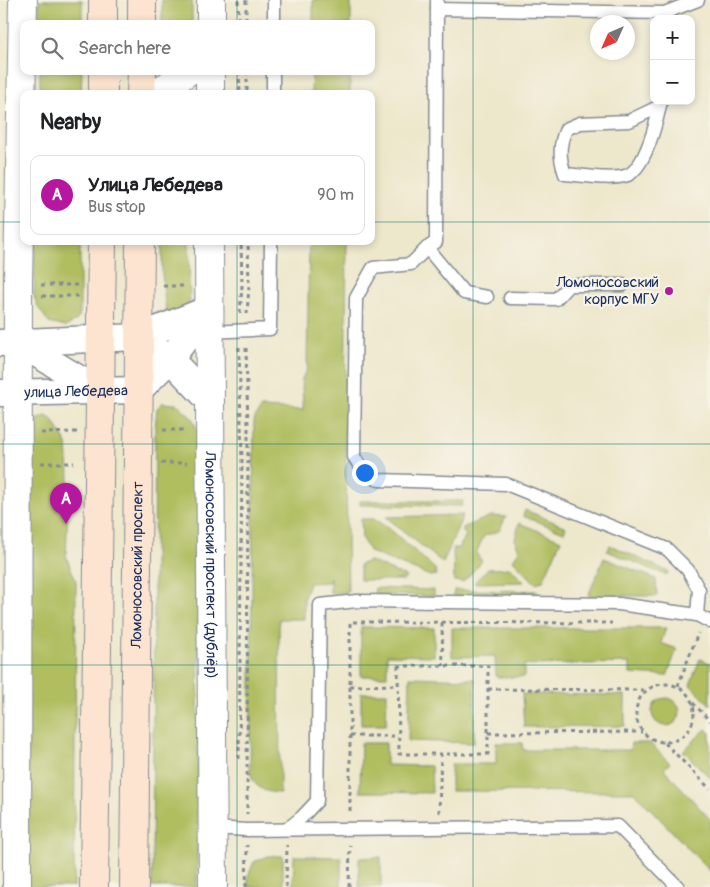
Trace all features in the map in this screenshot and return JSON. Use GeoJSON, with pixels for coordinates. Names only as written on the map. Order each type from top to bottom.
{"type":"FeatureCollection","features":[{"type":"Feature","properties":{"kind":"main road"},"geometry":{"type":"LineString","coordinates":[[103,0],[103,20]]}},
{"type":"Feature","properties":{"kind":"main road"},"geometry":{"type":"LineString","coordinates":[[142,0],[142,20]]}},
{"type":"Feature","properties":{"kind":"main road"},"geometry":{"type":"LineString","coordinates":[[102,90],[103,75]]}},
{"type":"Feature","properties":{"kind":"main road"},"geometry":{"type":"LineString","coordinates":[[141,90],[142,75]]}},
{"type":"Feature","properties":{"kind":"main road"},"geometry":{"type":"LineString","coordinates":[[94,887],[102,245]]}},
{"type":"Feature","properties":{"kind":"main road","name":"Ломоносовский проспект"},"geometry":{"type":"LineString","coordinates":[[134,887],[140,245]]}},
{"type":"Feature","properties":{"kind":"street"},"geometry":{"type":"LineString","coordinates":[[23,0],[24,20]]}},
{"type":"Feature","properties":{"kind":"street"},"geometry":{"type":"LineString","coordinates":[[211,0],[211,20]]}},
{"type":"Feature","properties":{"kind":"street"},"geometry":{"type":"LineString","coordinates":[[27,75],[28,88]]}},
{"type":"Feature","properties":{"kind":"street"},"geometry":{"type":"LineString","coordinates":[[161,90],[183,75]]}},
{"type":"Feature","properties":{"kind":"street"},"geometry":{"type":"LineString","coordinates":[[210,75],[210,90]]}},
{"type":"Feature","properties":{"kind":"street"},"geometry":{"type":"LineString","coordinates":[[17,887],[9,343],[20,195]]}},
{"type":"Feature","properties":{"kind":"street","name":"Ломоносовский проспект (дублёр)"},"geometry":{"type":"LineString","coordinates":[[210,245],[213,887]]}},
{"type":"Feature","properties":{"kind":"street"},"geometry":{"type":"LineString","coordinates":[[9,343],[139,337],[209,320]]}},
{"type":"Feature","properties":{"kind":"street","name":"улица Лебедева"},"geometry":{"type":"LineString","coordinates":[[9,393],[139,390],[209,320]]}},
{"type":"Feature","properties":{"kind":"street"},"geometry":{"type":"LineString","coordinates":[[139,337],[170,359],[210,401]]}},
{"type":"Feature","properties":{"kind":"street"},"geometry":{"type":"LineString","coordinates":[[9,343],[101,392]]}},
{"type":"Feature","properties":{"kind":"lane"},"geometry":{"type":"LineString","coordinates":[[274,0],[274,20]]}},
{"type":"Feature","properties":{"kind":"lane"},"geometry":{"type":"LineString","coordinates":[[666,15],[698,0]]}},
{"type":"Feature","properties":{"kind":"lane"},"geometry":{"type":"LineString","coordinates":[[650,15],[437,5],[436,242],[411,264],[373,268],[356,298],[354,457],[366,475],[379,480],[506,484],[667,549],[688,570],[699,590],[698,615],[707,628]]}},
{"type":"Feature","properties":{"kind":"lane"},"geometry":{"type":"LineString","coordinates":[[273,75],[273,90]]}},
{"type":"Feature","properties":{"kind":"lane"},"geometry":{"type":"LineString","coordinates":[[661,104],[644,159],[629,174],[614,178],[565,174],[561,163],[560,142],[566,129],[580,124],[629,121],[661,104]]}},
{"type":"Feature","properties":{"kind":"lane"},"geometry":{"type":"LineString","coordinates":[[209,320],[242,330],[270,329],[271,245]]}},
{"type":"Feature","properties":{"kind":"lane"},"geometry":{"type":"LineString","coordinates":[[427,248],[464,293],[487,297]]}},
{"type":"Feature","properties":{"kind":"lane"},"geometry":{"type":"LineString","coordinates":[[510,298],[556,299],[569,285],[623,285]]}},
{"type":"Feature","properties":{"kind":"lane"},"geometry":{"type":"LineString","coordinates":[[287,829],[317,801],[320,605],[351,601],[619,604],[698,615]]}},
{"type":"Feature","properties":{"kind":"lane"},"geometry":{"type":"LineString","coordinates":[[212,828],[247,830],[618,826],[678,887]]}},
{"type":"Feature","properties":{"kind":"path"},"geometry":{"type":"LineString","coordinates":[[238,0],[239,20]]}},
{"type":"Feature","properties":{"kind":"path"},"geometry":{"type":"LineString","coordinates":[[246,0],[246,20]]}},
{"type":"Feature","properties":{"kind":"path"},"geometry":{"type":"LineString","coordinates":[[239,75],[240,90]]}},
{"type":"Feature","properties":{"kind":"path"},"geometry":{"type":"LineString","coordinates":[[247,75],[247,90]]}},
{"type":"Feature","properties":{"kind":"path"},"geometry":{"type":"LineString","coordinates":[[239,760],[242,462],[241,245]]}},
{"type":"Feature","properties":{"kind":"path"},"geometry":{"type":"LineString","coordinates":[[246,887],[248,427],[242,330],[249,286],[248,245]]}},
{"type":"Feature","properties":{"kind":"path"},"geometry":{"type":"LineString","coordinates":[[349,887],[350,622],[617,623]]}},
{"type":"Feature","properties":{"kind":"path"},"geometry":{"type":"LineString","coordinates":[[442,623],[443,666]]}},
{"type":"Feature","properties":{"kind":"path"},"geometry":{"type":"LineString","coordinates":[[690,628],[699,630],[707,628]]}},
{"type":"Feature","properties":{"kind":"path"},"geometry":{"type":"LineString","coordinates":[[678,686],[699,630]]}},
{"type":"Feature","properties":{"kind":"path"},"geometry":{"type":"LineString","coordinates":[[398,666],[443,666],[488,666],[488,754],[398,754],[398,666]]}},
{"type":"Feature","properties":{"kind":"path"},"geometry":{"type":"LineString","coordinates":[[692,703],[694,713],[692,725],[677,740],[665,742],[651,739],[642,732],[636,721],[635,710],[638,699],[645,690],[656,684],[667,683],[678,686],[710,720]]}},
{"type":"Feature","properties":{"kind":"path"},"geometry":{"type":"LineString","coordinates":[[350,686],[398,684]]}},
{"type":"Feature","properties":{"kind":"path"},"geometry":{"type":"LineString","coordinates":[[488,689],[645,690]]}},
{"type":"Feature","properties":{"kind":"path"},"geometry":{"type":"LineString","coordinates":[[488,733],[642,732]]}},
{"type":"Feature","properties":{"kind":"path"},"geometry":{"type":"LineString","coordinates":[[350,736],[398,736]]}},
{"type":"Feature","properties":{"kind":"path"},"geometry":{"type":"LineString","coordinates":[[665,742],[710,789]]}},
{"type":"Feature","properties":{"kind":"path"},"geometry":{"type":"LineString","coordinates":[[439,827],[442,754]]}},
{"type":"Feature","properties":{"kind":"path"},"geometry":{"type":"LineString","coordinates":[[286,887],[287,829]]}},
{"type":"Feature","properties":{"kind":"green space"},"geometry":{"type":"Polygon","coordinates":[[[39,0],[82,0],[82,20],[39,20],[39,0]]]}},
{"type":"Feature","properties":{"kind":"green space"},"geometry":{"type":"Polygon","coordinates":[[[162,0],[192,0],[192,20],[162,20],[162,0]]]}},
{"type":"Feature","properties":{"kind":"green space"},"geometry":{"type":"Polygon","coordinates":[[[313,0],[351,0],[351,20],[313,20],[313,0]]]}},
{"type":"Feature","properties":{"kind":"green space"},"geometry":{"type":"Polygon","coordinates":[[[40,75],[82,75],[81,90],[40,90],[40,75]]]}},
{"type":"Feature","properties":{"kind":"green space"},"geometry":{"type":"Polygon","coordinates":[[[312,75],[350,75],[350,90],[311,90],[312,75]]]}},
{"type":"Feature","properties":{"kind":"green space"},"geometry":{"type":"Polygon","coordinates":[[[35,245],[80,245],[80,312],[78,319],[66,327],[49,323],[38,307],[34,297],[35,245]]]}},
{"type":"Feature","properties":{"kind":"green space"},"geometry":{"type":"Polygon","coordinates":[[[162,245],[189,245],[190,322],[168,329],[162,274],[162,245]]]}},
{"type":"Feature","properties":{"kind":"green space"},"geometry":{"type":"Polygon","coordinates":[[[309,245],[347,245],[345,410],[348,592],[330,593],[330,577],[329,582],[309,583],[304,597],[304,619],[279,619],[280,793],[261,789],[257,786],[250,772],[254,420],[261,408],[303,410],[302,379],[307,368],[309,245]]]}},
{"type":"Feature","properties":{"kind":"green space"},"geometry":{"type":"Polygon","coordinates":[[[162,403],[178,404],[192,418],[200,436],[197,887],[152,887],[155,430],[157,408],[162,403]]]}},
{"type":"Feature","properties":{"kind":"green space"},"geometry":{"type":"Polygon","coordinates":[[[46,416],[53,420],[67,444],[69,476],[66,556],[76,581],[74,887],[26,887],[31,440],[34,425],[38,420],[46,416]]]}},
{"type":"Feature","properties":{"kind":"green space"},"geometry":{"type":"Polygon","coordinates":[[[360,501],[463,501],[462,506],[360,505],[360,501]]]}},
{"type":"Feature","properties":{"kind":"green space"},"geometry":{"type":"Polygon","coordinates":[[[525,510],[566,527],[564,532],[523,516],[525,510]]]}},
{"type":"Feature","properties":{"kind":"green space"},"geometry":{"type":"Polygon","coordinates":[[[463,515],[443,563],[386,517],[463,515]]]}},
{"type":"Feature","properties":{"kind":"green space"},"geometry":{"type":"Polygon","coordinates":[[[491,516],[506,517],[499,531],[484,536],[476,553],[482,561],[463,582],[454,581],[453,548],[459,548],[466,535],[462,531],[464,527],[491,516]]]}},
{"type":"Feature","properties":{"kind":"green space"},"geometry":{"type":"Polygon","coordinates":[[[361,519],[374,519],[391,530],[435,569],[436,575],[430,576],[370,552],[362,539],[361,519]]]}},
{"type":"Feature","properties":{"kind":"green space"},"geometry":{"type":"Polygon","coordinates":[[[519,523],[561,540],[543,581],[535,583],[513,560],[519,551],[515,539],[519,523]]]}},
{"type":"Feature","properties":{"kind":"green space"},"geometry":{"type":"Polygon","coordinates":[[[610,545],[669,572],[666,575],[607,551],[610,545]]]}},
{"type":"Feature","properties":{"kind":"green space"},"geometry":{"type":"Polygon","coordinates":[[[604,558],[656,579],[657,596],[588,596],[604,558]]]}},
{"type":"Feature","properties":{"kind":"green space"},"geometry":{"type":"Polygon","coordinates":[[[370,561],[406,577],[404,580],[360,580],[360,564],[370,561]]]}},
{"type":"Feature","properties":{"kind":"green space"},"geometry":{"type":"Polygon","coordinates":[[[511,568],[524,582],[474,583],[487,569],[511,568]]]}},
{"type":"Feature","properties":{"kind":"green space"},"geometry":{"type":"Polygon","coordinates":[[[375,588],[434,590],[434,596],[374,595],[375,588]]]}},
{"type":"Feature","properties":{"kind":"green space"},"geometry":{"type":"Polygon","coordinates":[[[454,590],[538,591],[537,596],[453,596],[454,590]]]}},
{"type":"Feature","properties":{"kind":"green space"},"geometry":{"type":"Polygon","coordinates":[[[361,627],[434,628],[434,656],[387,655],[387,676],[361,676],[361,627]]]}},
{"type":"Feature","properties":{"kind":"green space"},"geometry":{"type":"Polygon","coordinates":[[[452,628],[666,628],[661,643],[677,649],[667,676],[630,674],[630,663],[524,665],[524,677],[496,677],[495,656],[452,657],[452,628]]]}},
{"type":"Feature","properties":{"kind":"green space"},"geometry":{"type":"Polygon","coordinates":[[[700,659],[710,663],[710,705],[690,685],[700,659]]]}},
{"type":"Feature","properties":{"kind":"green space"},"geometry":{"type":"Polygon","coordinates":[[[410,677],[475,679],[474,743],[408,741],[410,677]]]}},
{"type":"Feature","properties":{"kind":"green space"},"geometry":{"type":"Polygon","coordinates":[[[361,693],[387,693],[386,725],[361,725],[361,693]]]}},
{"type":"Feature","properties":{"kind":"green space"},"geometry":{"type":"Polygon","coordinates":[[[522,694],[625,695],[625,726],[524,727],[522,694]]]}},
{"type":"Feature","properties":{"kind":"green space"},"geometry":{"type":"Polygon","coordinates":[[[666,698],[676,702],[680,712],[676,722],[666,726],[656,722],[652,712],[656,702],[666,698]]]}},
{"type":"Feature","properties":{"kind":"green space"},"geometry":{"type":"Polygon","coordinates":[[[706,729],[710,733],[710,778],[683,751],[706,729]]]}},
{"type":"Feature","properties":{"kind":"green space"},"geometry":{"type":"Polygon","coordinates":[[[361,743],[386,743],[386,765],[431,766],[432,793],[360,792],[361,743]]]}},
{"type":"Feature","properties":{"kind":"green space"},"geometry":{"type":"Polygon","coordinates":[[[496,743],[522,743],[523,750],[630,750],[631,743],[650,743],[670,763],[664,769],[710,819],[710,871],[634,792],[451,791],[451,764],[496,764],[496,743]]]}},
{"type":"Feature","properties":{"kind":"green space"},"geometry":{"type":"Polygon","coordinates":[[[268,856],[283,856],[283,887],[248,887],[248,876],[254,862],[268,856]]]}},
{"type":"Feature","properties":{"kind":"green space"},"geometry":{"type":"Polygon","coordinates":[[[294,856],[341,857],[341,887],[293,887],[294,856]]]}},
{"type":"Feature","properties":{"kind":"green space"},"geometry":{"type":"Polygon","coordinates":[[[381,857],[381,887],[359,887],[359,858],[381,857]]]}},
{"type":"Feature","properties":{"kind":"place","name":"Ломоносовский корпус МГУ"},"geometry":{"type":"Point","coordinates":[669,291]}},
{"type":"Feature","properties":{"kind":"place","name":"Улица Лебедева"},"geometry":{"type":"Point","coordinates":[66,524]}}]}
